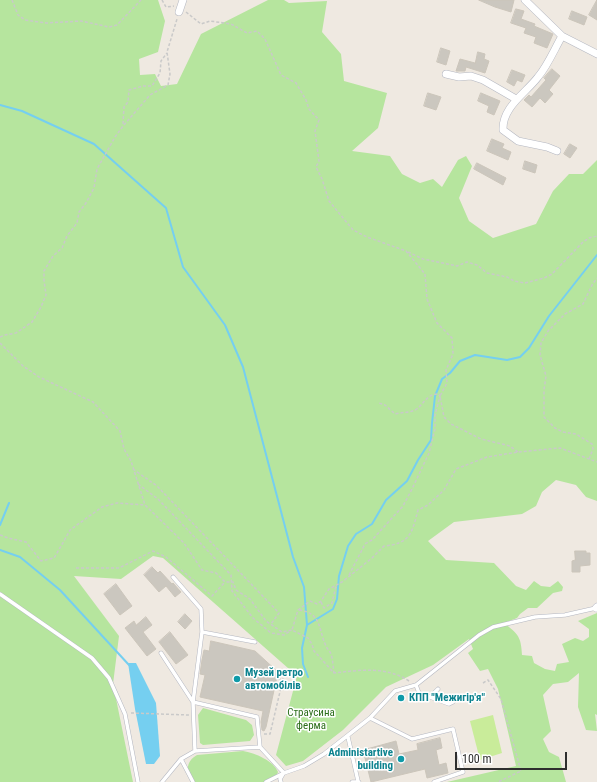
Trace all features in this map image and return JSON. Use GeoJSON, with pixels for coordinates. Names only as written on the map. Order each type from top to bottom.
{"type":"FeatureCollection","features":[{"type":"Feature","properties":{"kind":"street"},"geometry":{"type":"LineString","coordinates":[[525,0],[562,36],[597,54]]}},
{"type":"Feature","properties":{"kind":"street"},"geometry":{"type":"LineString","coordinates":[[179,12],[182,2]]}},
{"type":"Feature","properties":{"kind":"street"},"geometry":{"type":"LineString","coordinates":[[557,151],[547,147],[518,141],[503,130],[502,122],[516,100],[528,90],[539,76],[562,36]]}},
{"type":"Feature","properties":{"kind":"street"},"geometry":{"type":"LineString","coordinates":[[446,74],[459,77],[471,76],[483,80],[516,100]]}},
{"type":"Feature","properties":{"kind":"lane"},"geometry":{"type":"LineString","coordinates":[[173,577],[201,609],[202,632],[193,702],[195,751]]}},
{"type":"Feature","properties":{"kind":"lane"},"geometry":{"type":"LineString","coordinates":[[0,594],[92,658],[109,678],[125,714],[138,782]]}},
{"type":"Feature","properties":{"kind":"lane"},"geometry":{"type":"LineString","coordinates":[[266,782],[284,773],[304,766],[324,754],[348,737],[370,718],[395,691],[416,685],[479,635],[494,627],[535,617],[564,615],[596,608]]}},
{"type":"Feature","properties":{"kind":"lane"},"geometry":{"type":"LineString","coordinates":[[202,632],[255,642]]}},
{"type":"Feature","properties":{"kind":"lane"},"geometry":{"type":"LineString","coordinates":[[161,653],[193,702],[257,717],[260,747],[284,773]]}},
{"type":"Feature","properties":{"kind":"lane"},"geometry":{"type":"LineString","coordinates":[[416,685],[419,693],[449,704],[453,702]]}},
{"type":"Feature","properties":{"kind":"lane"},"geometry":{"type":"LineString","coordinates":[[430,697],[438,689]]}},
{"type":"Feature","properties":{"kind":"lane"},"geometry":{"type":"LineString","coordinates":[[370,718],[412,739],[453,729],[463,772],[434,782]]}},
{"type":"Feature","properties":{"kind":"lane"},"geometry":{"type":"LineString","coordinates":[[348,737],[358,782],[352,782]]}},
{"type":"Feature","properties":{"kind":"lane"},"geometry":{"type":"LineString","coordinates":[[162,782],[181,759],[195,751],[260,747]]}},
{"type":"Feature","properties":{"kind":"lane"},"geometry":{"type":"LineString","coordinates":[[181,759],[193,782]]}},
{"type":"Feature","properties":{"kind":"lane"},"geometry":{"type":"LineString","coordinates":[[281,782],[280,779],[284,773]]}},
{"type":"Feature","properties":{"kind":"path"},"geometry":{"type":"LineString","coordinates":[[12,0],[18,15],[25,20],[46,23],[81,21],[109,27],[117,25],[141,0]]}},
{"type":"Feature","properties":{"kind":"path"},"geometry":{"type":"LineString","coordinates":[[162,0],[166,7],[182,2]]}},
{"type":"Feature","properties":{"kind":"path"},"geometry":{"type":"LineString","coordinates":[[123,126],[124,107],[128,102],[129,90],[143,86],[152,86],[160,73],[161,61],[167,52],[179,12],[187,12],[201,24],[210,21],[231,24],[247,33],[257,31],[265,39],[281,75],[296,83],[306,100],[309,109],[319,120],[315,131],[319,161],[316,167],[322,179],[329,201],[353,230],[424,259],[457,266],[467,262],[477,265],[487,273],[507,277],[514,281],[525,283],[544,278],[552,274],[583,242],[589,238],[597,236]]}},
{"type":"Feature","properties":{"kind":"path"},"geometry":{"type":"LineString","coordinates":[[0,337],[16,333],[32,322],[41,307],[46,295],[44,271],[53,256],[62,248],[67,236],[77,223],[79,212],[94,188],[97,169],[115,137],[150,95],[168,85],[170,74],[167,52]]}},
{"type":"Feature","properties":{"kind":"path"},"geometry":{"type":"LineString","coordinates":[[348,577],[365,544],[372,540],[403,506],[415,483],[429,453],[435,429],[435,415],[440,396],[447,383],[446,370],[453,354],[452,338],[437,323],[427,299],[425,274],[406,251]]}},
{"type":"Feature","properties":{"kind":"path"},"geometry":{"type":"LineString","coordinates":[[589,460],[593,449],[592,444],[576,434],[563,432],[555,428],[544,416],[544,390],[546,376],[540,355],[541,343],[548,331],[565,314],[583,304],[597,278]]}},
{"type":"Feature","properties":{"kind":"path"},"geometry":{"type":"LineString","coordinates":[[0,343],[23,366],[39,377],[93,402],[120,431],[124,449],[131,461],[146,505],[184,543],[202,570],[216,573],[224,582],[233,582]]}},
{"type":"Feature","properties":{"kind":"path"},"geometry":{"type":"LineString","coordinates":[[379,403],[385,405],[396,414],[406,413],[414,410],[430,395],[438,394],[440,396]]}},
{"type":"Feature","properties":{"kind":"path"},"geometry":{"type":"LineString","coordinates":[[440,396],[444,417],[451,424],[481,439],[510,446],[518,452]]}},
{"type":"Feature","properties":{"kind":"path"},"geometry":{"type":"LineString","coordinates":[[233,582],[232,591],[253,618],[271,632],[284,635],[292,630],[298,610],[310,601],[317,604],[321,601],[329,589],[342,582],[384,546],[396,545],[407,539],[414,525],[418,510],[428,505],[444,490],[456,469],[487,457],[560,448],[597,462]]}},
{"type":"Feature","properties":{"kind":"path"},"geometry":{"type":"LineString","coordinates":[[133,468],[157,486],[279,613],[271,624]]}},
{"type":"Feature","properties":{"kind":"path"},"geometry":{"type":"LineString","coordinates":[[138,484],[158,499],[231,575],[236,590],[250,599],[266,621],[282,632],[292,630],[308,638],[314,651],[334,673]]}},
{"type":"Feature","properties":{"kind":"path"},"geometry":{"type":"LineString","coordinates":[[0,534],[8,538],[26,542],[41,561],[54,558],[70,530],[102,508],[117,503],[146,505]]}},
{"type":"Feature","properties":{"kind":"path"},"geometry":{"type":"LineString","coordinates":[[76,568],[119,568],[153,551],[166,558],[212,596],[224,582]]}},
{"type":"Feature","properties":{"kind":"path"},"geometry":{"type":"LineString","coordinates":[[321,601],[324,608],[332,603],[336,586]]}},
{"type":"Feature","properties":{"kind":"path"},"geometry":{"type":"LineString","coordinates":[[298,610],[306,611],[319,623],[326,647],[331,653],[334,673]]}},
{"type":"Feature","properties":{"kind":"path"},"geometry":{"type":"LineString","coordinates":[[334,673],[369,669],[384,671],[400,675],[416,685]]}},
{"type":"Feature","properties":{"kind":"path"},"geometry":{"type":"LineString","coordinates":[[259,734],[270,734],[282,680],[276,679]]}},
{"type":"Feature","properties":{"kind":"path"},"geometry":{"type":"LineString","coordinates":[[483,683],[488,680],[500,699],[521,771],[498,782]]}},
{"type":"Feature","properties":{"kind":"path"},"geometry":{"type":"LineString","coordinates":[[131,713],[194,715]]}},
{"type":"Feature","properties":{"kind":"green space","name":"Страусина ферма"},"geometry":{"type":"Polygon","coordinates":[[[0,0],[158,0],[165,21],[158,52],[139,59],[140,75],[155,74],[161,86],[177,84],[201,34],[268,0],[284,0],[289,3],[327,1],[322,32],[341,54],[344,81],[387,93],[378,128],[352,151],[390,156],[402,174],[420,183],[433,179],[442,187],[458,160],[466,156],[472,166],[459,198],[469,221],[493,238],[536,224],[553,191],[569,174],[583,174],[597,160],[597,501],[586,497],[576,485],[556,480],[542,492],[536,506],[522,514],[454,522],[428,541],[446,560],[494,563],[516,586],[526,590],[534,581],[541,586],[550,587],[558,581],[563,587],[562,591],[553,593],[537,608],[528,608],[517,618],[504,623],[513,630],[520,639],[522,655],[532,656],[534,663],[545,669],[555,671],[557,664],[569,662],[562,644],[575,638],[583,641],[589,637],[589,629],[578,621],[597,613],[597,715],[595,714],[597,731],[586,730],[578,707],[579,673],[568,682],[553,684],[543,695],[551,731],[543,739],[549,752],[559,757],[566,782],[447,782],[516,766],[498,689],[488,669],[480,671],[468,653],[473,649],[469,639],[433,665],[386,687],[343,730],[303,761],[286,766],[276,755],[297,676],[163,558],[153,556],[121,579],[74,576],[119,636],[113,684],[133,782],[0,782],[0,0]]]}},
{"type":"Feature","properties":{"kind":"green space"},"geometry":{"type":"Polygon","coordinates":[[[203,708],[246,720],[252,725],[254,735],[250,741],[203,745],[200,743],[198,715],[203,708]]]}},
{"type":"Feature","properties":{"kind":"green space"},"geometry":{"type":"Polygon","coordinates":[[[493,715],[502,753],[480,760],[470,721],[493,715]]]}},
{"type":"Feature","properties":{"kind":"green space"},"geometry":{"type":"Polygon","coordinates":[[[243,751],[258,756],[273,764],[278,772],[276,777],[265,782],[191,782],[188,774],[188,767],[193,757],[197,755],[243,751]]]}},
{"type":"Feature","properties":{"kind":"water"},"geometry":{"type":"Polygon","coordinates":[[[128,663],[136,663],[156,703],[160,756],[154,764],[146,764],[128,663]]]}},
{"type":"Feature","properties":{"kind":"building"},"geometry":{"type":"Polygon","coordinates":[[[479,0],[514,0],[511,12],[479,0]]]}},
{"type":"Feature","properties":{"kind":"building"},"geometry":{"type":"Polygon","coordinates":[[[597,0],[597,20],[589,15],[597,0]]]}},
{"type":"Feature","properties":{"kind":"building"},"geometry":{"type":"Polygon","coordinates":[[[516,9],[524,11],[521,19],[535,24],[534,26],[553,34],[547,48],[534,43],[536,37],[524,33],[526,28],[511,23],[516,9]]]}},
{"type":"Feature","properties":{"kind":"building"},"geometry":{"type":"Polygon","coordinates":[[[572,11],[587,17],[584,25],[569,19],[572,11]]]}},
{"type":"Feature","properties":{"kind":"building"},"geometry":{"type":"Polygon","coordinates":[[[441,48],[450,51],[446,65],[437,62],[441,48]]]}},
{"type":"Feature","properties":{"kind":"building"},"geometry":{"type":"Polygon","coordinates":[[[478,52],[485,54],[484,59],[489,61],[485,73],[466,67],[465,71],[456,71],[460,59],[475,63],[478,52]]]}},
{"type":"Feature","properties":{"kind":"building"},"geometry":{"type":"Polygon","coordinates":[[[552,69],[560,76],[549,90],[553,94],[545,103],[540,98],[532,107],[524,100],[529,95],[531,97],[546,80],[544,78],[552,69]]]}},
{"type":"Feature","properties":{"kind":"building"},"geometry":{"type":"Polygon","coordinates":[[[512,70],[525,75],[522,82],[517,80],[514,86],[507,82],[512,70]]]}},
{"type":"Feature","properties":{"kind":"building"},"geometry":{"type":"Polygon","coordinates":[[[428,93],[441,97],[436,110],[424,106],[428,93]]]}},
{"type":"Feature","properties":{"kind":"building"},"geometry":{"type":"Polygon","coordinates":[[[481,93],[500,101],[494,115],[487,112],[489,106],[478,101],[481,93]]]}},
{"type":"Feature","properties":{"kind":"building"},"geometry":{"type":"Polygon","coordinates":[[[492,139],[504,144],[502,148],[511,152],[508,160],[487,151],[492,139]]]}},
{"type":"Feature","properties":{"kind":"building"},"geometry":{"type":"Polygon","coordinates":[[[570,144],[577,148],[570,158],[564,154],[570,144]]]}},
{"type":"Feature","properties":{"kind":"building"},"geometry":{"type":"Polygon","coordinates":[[[525,161],[537,165],[535,173],[523,169],[525,161]]]}},
{"type":"Feature","properties":{"kind":"building"},"geometry":{"type":"Polygon","coordinates":[[[477,163],[506,178],[503,185],[474,169],[477,163]]]}},
{"type":"Feature","properties":{"kind":"building"},"geometry":{"type":"Polygon","coordinates":[[[575,551],[586,551],[586,553],[590,553],[590,565],[580,566],[580,572],[572,572],[572,561],[575,560],[575,551]]]}},
{"type":"Feature","properties":{"kind":"building"},"geometry":{"type":"Polygon","coordinates":[[[152,567],[158,573],[160,571],[181,592],[175,597],[166,586],[159,592],[144,575],[152,567]]]}},
{"type":"Feature","properties":{"kind":"building"},"geometry":{"type":"Polygon","coordinates":[[[116,584],[132,606],[120,615],[104,594],[116,584]]]}},
{"type":"Feature","properties":{"kind":"building"},"geometry":{"type":"Polygon","coordinates":[[[185,614],[192,621],[185,629],[178,622],[185,614]]]}},
{"type":"Feature","properties":{"kind":"building"},"geometry":{"type":"Polygon","coordinates":[[[146,617],[152,625],[143,632],[156,649],[147,656],[125,628],[134,621],[136,625],[146,617]]]}},
{"type":"Feature","properties":{"kind":"building"},"geometry":{"type":"Polygon","coordinates":[[[170,632],[188,655],[176,664],[159,642],[170,632]]]}},
{"type":"Feature","properties":{"kind":"building"},"geometry":{"type":"Polygon","coordinates":[[[211,641],[255,651],[278,672],[264,731],[262,730],[261,722],[263,711],[200,697],[205,675],[200,674],[202,660],[204,650],[209,651],[211,641]]]}},
{"type":"Feature","properties":{"kind":"building","name":"Administartive building"},"geometry":{"type":"Polygon","coordinates":[[[440,738],[442,748],[436,750],[439,765],[446,763],[448,773],[427,778],[425,769],[371,782],[363,750],[396,741],[399,754],[418,750],[417,744],[440,738]]]}},
{"type":"Feature","properties":{"kind":"waterway"},"geometry":{"type":"LineString","coordinates":[[0,105],[22,111],[94,144],[166,208],[183,267],[225,325],[243,367],[293,557],[304,587],[307,625],[302,648],[303,664],[308,677]]}},
{"type":"Feature","properties":{"kind":"waterway"},"geometry":{"type":"LineString","coordinates":[[307,625],[333,609],[337,599],[339,576],[348,546],[356,534],[372,524],[386,500],[407,481],[431,440],[435,396],[442,379],[450,373],[460,361],[475,355],[507,360],[520,357],[529,348],[549,316],[597,255]]}},
{"type":"Feature","properties":{"kind":"waterway"},"geometry":{"type":"LineString","coordinates":[[0,525],[9,503]]}},
{"type":"Feature","properties":{"kind":"waterway"},"geometry":{"type":"LineString","coordinates":[[0,550],[20,557],[60,590],[129,665]]}},
{"type":"Feature","properties":{"kind":"place","name":"Музей ретро автомобілів"},"geometry":{"type":"Point","coordinates":[237,679]}},
{"type":"Feature","properties":{"kind":"place","name":"КПП \"Межигір'я\""},"geometry":{"type":"Point","coordinates":[401,698]}},
{"type":"Feature","properties":{"kind":"place","name":"Administartive building"},"geometry":{"type":"Point","coordinates":[401,759]}}]}
